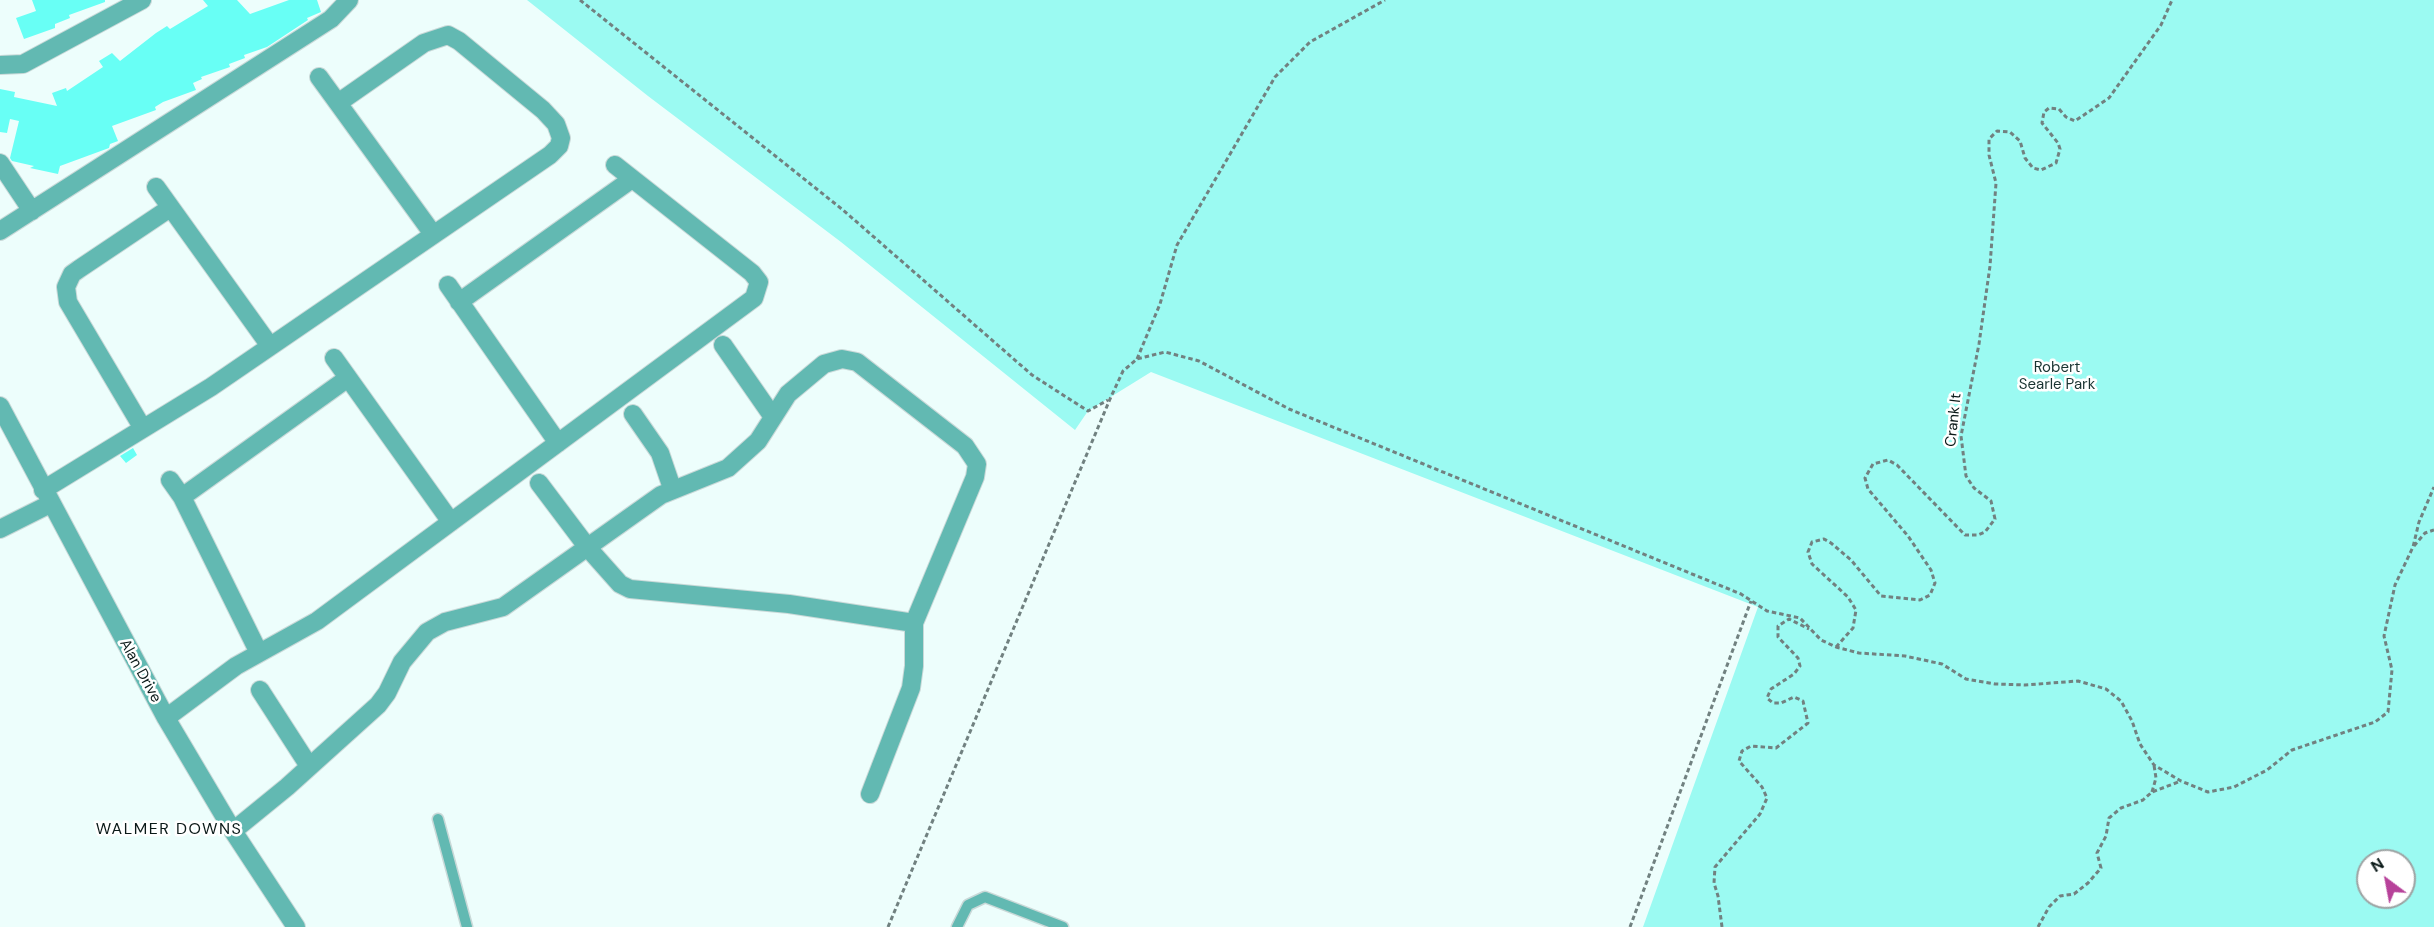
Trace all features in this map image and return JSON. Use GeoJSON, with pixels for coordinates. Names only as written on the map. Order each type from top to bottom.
{"type":"FeatureCollection","features":[{"type":"Feature","properties":{"kind":"street"},"geometry":{"type":"LineString","coordinates":[[0,65],[23,64],[142,0]]}},
{"type":"Feature","properties":{"kind":"street"},"geometry":{"type":"LineString","coordinates":[[0,231],[331,19],[349,0]]}},
{"type":"Feature","properties":{"kind":"street"},"geometry":{"type":"LineString","coordinates":[[0,529],[142,427],[211,387],[556,150],[561,138],[556,124],[543,110],[459,40],[448,35],[424,43],[338,103]]}},
{"type":"Feature","properties":{"kind":"street"},"geometry":{"type":"LineString","coordinates":[[319,77],[433,234]]}},
{"type":"Feature","properties":{"kind":"street"},"geometry":{"type":"LineString","coordinates":[[0,163],[32,211]]}},
{"type":"Feature","properties":{"kind":"street"},"geometry":{"type":"LineString","coordinates":[[166,718],[236,666],[318,621],[757,294],[759,282],[752,273],[615,165]]}},
{"type":"Feature","properties":{"kind":"street"},"geometry":{"type":"LineString","coordinates":[[459,302],[632,179]]}},
{"type":"Feature","properties":{"kind":"street"},"geometry":{"type":"LineString","coordinates":[[156,187],[270,346]]}},
{"type":"Feature","properties":{"kind":"street"},"geometry":{"type":"LineString","coordinates":[[142,427],[68,302],[66,287],[72,274],[170,208]]}},
{"type":"Feature","properties":{"kind":"street"},"geometry":{"type":"LineString","coordinates":[[447,285],[558,443]]}},
{"type":"Feature","properties":{"kind":"street"},"geometry":{"type":"LineString","coordinates":[[723,345],[772,417]]}},
{"type":"Feature","properties":{"kind":"street"},"geometry":{"type":"LineString","coordinates":[[334,358],[451,522]]}},
{"type":"Feature","properties":{"kind":"street"},"geometry":{"type":"LineString","coordinates":[[233,831],[378,705],[406,655],[427,632],[446,622],[503,607],[672,488],[719,473],[737,462],[758,441],[788,394],[824,364],[849,360],[857,362],[970,451],[977,464],[975,477],[914,623],[914,666],[911,688],[870,794]]}},
{"type":"Feature","properties":{"kind":"street"},"geometry":{"type":"LineString","coordinates":[[182,497],[348,378]]}},
{"type":"Feature","properties":{"kind":"street","name":"Alan Drive"},"geometry":{"type":"LineString","coordinates":[[0,406],[46,497],[166,718],[233,831],[296,927]]}},
{"type":"Feature","properties":{"kind":"street"},"geometry":{"type":"LineString","coordinates":[[633,414],[660,453],[672,488]]}},
{"type":"Feature","properties":{"kind":"street"},"geometry":{"type":"LineString","coordinates":[[170,480],[182,497],[259,653]]}},
{"type":"Feature","properties":{"kind":"street"},"geometry":{"type":"LineString","coordinates":[[539,483],[588,548],[620,584],[630,589],[789,604],[914,623]]}},
{"type":"Feature","properties":{"kind":"street"},"geometry":{"type":"LineString","coordinates":[[260,690],[309,766]]}},
{"type":"Feature","properties":{"kind":"lane"},"geometry":{"type":"LineString","coordinates":[[438,819],[467,927]]}},
{"type":"Feature","properties":{"kind":"lane"},"geometry":{"type":"LineString","coordinates":[[957,927],[968,905],[985,897],[1064,927]]}},
{"type":"Feature","properties":{"kind":"path"},"geometry":{"type":"LineString","coordinates":[[580,0],[843,210],[1032,375],[1088,411],[1110,399]]}},
{"type":"Feature","properties":{"kind":"path"},"geometry":{"type":"LineString","coordinates":[[1137,359],[1160,304],[1177,245],[1275,77],[1310,42],[1385,0]]}},
{"type":"Feature","properties":{"kind":"path","name":"Crank It"},"geometry":{"type":"LineString","coordinates":[[1836,647],[1853,628],[1856,609],[1848,597],[1812,564],[1808,552],[1812,542],[1824,539],[1831,543],[1851,560],[1881,596],[1920,600],[1930,595],[1935,583],[1931,570],[1908,536],[1868,489],[1865,478],[1872,464],[1888,460],[1897,465],[1965,535],[1978,535],[1985,532],[1995,519],[1991,501],[1974,488],[1966,476],[1961,436],[1979,344],[1990,266],[1996,183],[1989,155],[1989,139],[1997,131],[2010,132],[2020,141],[2025,158],[2033,168],[2041,170],[2056,163],[2060,149],[2058,142],[2042,123],[2044,112],[2049,108],[2059,109],[2066,117],[2075,121],[2109,98],[2161,25],[2172,0]]}},
{"type":"Feature","properties":{"kind":"path"},"geometry":{"type":"LineString","coordinates":[[888,927],[1123,371],[1137,359],[1165,352],[1199,361],[1289,409],[1741,594],[1773,613],[1800,618],[1821,640],[1836,647],[1859,653],[1905,656],[1942,664],[1966,679],[1995,684],[2025,685],[2078,681],[2106,689],[2121,701],[2132,721],[2140,744],[2154,765],[2156,778],[2152,792]]}},
{"type":"Feature","properties":{"kind":"path"},"geometry":{"type":"LineString","coordinates":[[2154,765],[2181,781],[2208,792],[2234,787],[2267,770],[2292,750],[2375,722],[2388,712],[2392,670],[2384,636],[2395,585],[2434,487]]}},
{"type":"Feature","properties":{"kind":"path"},"geometry":{"type":"LineString","coordinates":[[2412,547],[2425,533],[2434,530]]}},
{"type":"Feature","properties":{"kind":"path"},"geometry":{"type":"LineString","coordinates":[[1630,927],[1751,601]]}},
{"type":"Feature","properties":{"kind":"path"},"geometry":{"type":"LineString","coordinates":[[1722,927],[1720,904],[1714,883],[1715,867],[1760,814],[1767,798],[1762,787],[1739,761],[1742,752],[1751,746],[1776,748],[1808,723],[1803,701],[1794,697],[1773,703],[1767,698],[1771,689],[1794,674],[1800,666],[1798,658],[1778,637],[1778,626],[1789,619],[1811,630]]}},
{"type":"Feature","properties":{"kind":"path"},"geometry":{"type":"LineString","coordinates":[[2038,927],[2049,907],[2060,896],[2073,894],[2088,883],[2101,867],[2097,853],[2106,836],[2109,818],[2121,808],[2143,800],[2152,792],[2181,781]]}},
{"type":"Feature","properties":{"kind":"green space","name":"Robert Searle Park"},"geometry":{"type":"Polygon","coordinates":[[[527,0],[2434,0],[2434,927],[1643,927],[1758,607],[1151,372],[1088,411],[1075,430],[841,242],[648,96],[527,0]]]}},
{"type":"Feature","properties":{"kind":"building"},"geometry":{"type":"Polygon","coordinates":[[[32,0],[105,0],[105,2],[69,15],[70,18],[55,24],[55,28],[24,39],[16,18],[36,11],[32,0]]]}},
{"type":"Feature","properties":{"kind":"building"},"geometry":{"type":"Polygon","coordinates":[[[203,0],[237,0],[250,14],[289,0],[317,0],[321,12],[307,18],[308,20],[267,47],[244,55],[245,58],[229,64],[230,67],[201,77],[202,79],[193,83],[196,90],[163,102],[155,107],[156,110],[112,126],[118,141],[110,144],[109,148],[60,166],[58,174],[30,168],[34,166],[12,161],[10,158],[19,121],[10,119],[7,133],[0,132],[0,89],[15,92],[14,97],[57,106],[52,93],[66,88],[67,91],[103,67],[99,61],[112,53],[120,61],[167,26],[170,29],[208,6],[203,0]]]}},
{"type":"Feature","properties":{"kind":"building"},"geometry":{"type":"Polygon","coordinates":[[[133,448],[137,455],[126,463],[120,456],[133,448]]]}},
{"type":"Feature","properties":{"kind":"district","name":"WALMER DOWNS"},"geometry":{"type":"Point","coordinates":[169,830]}}]}
